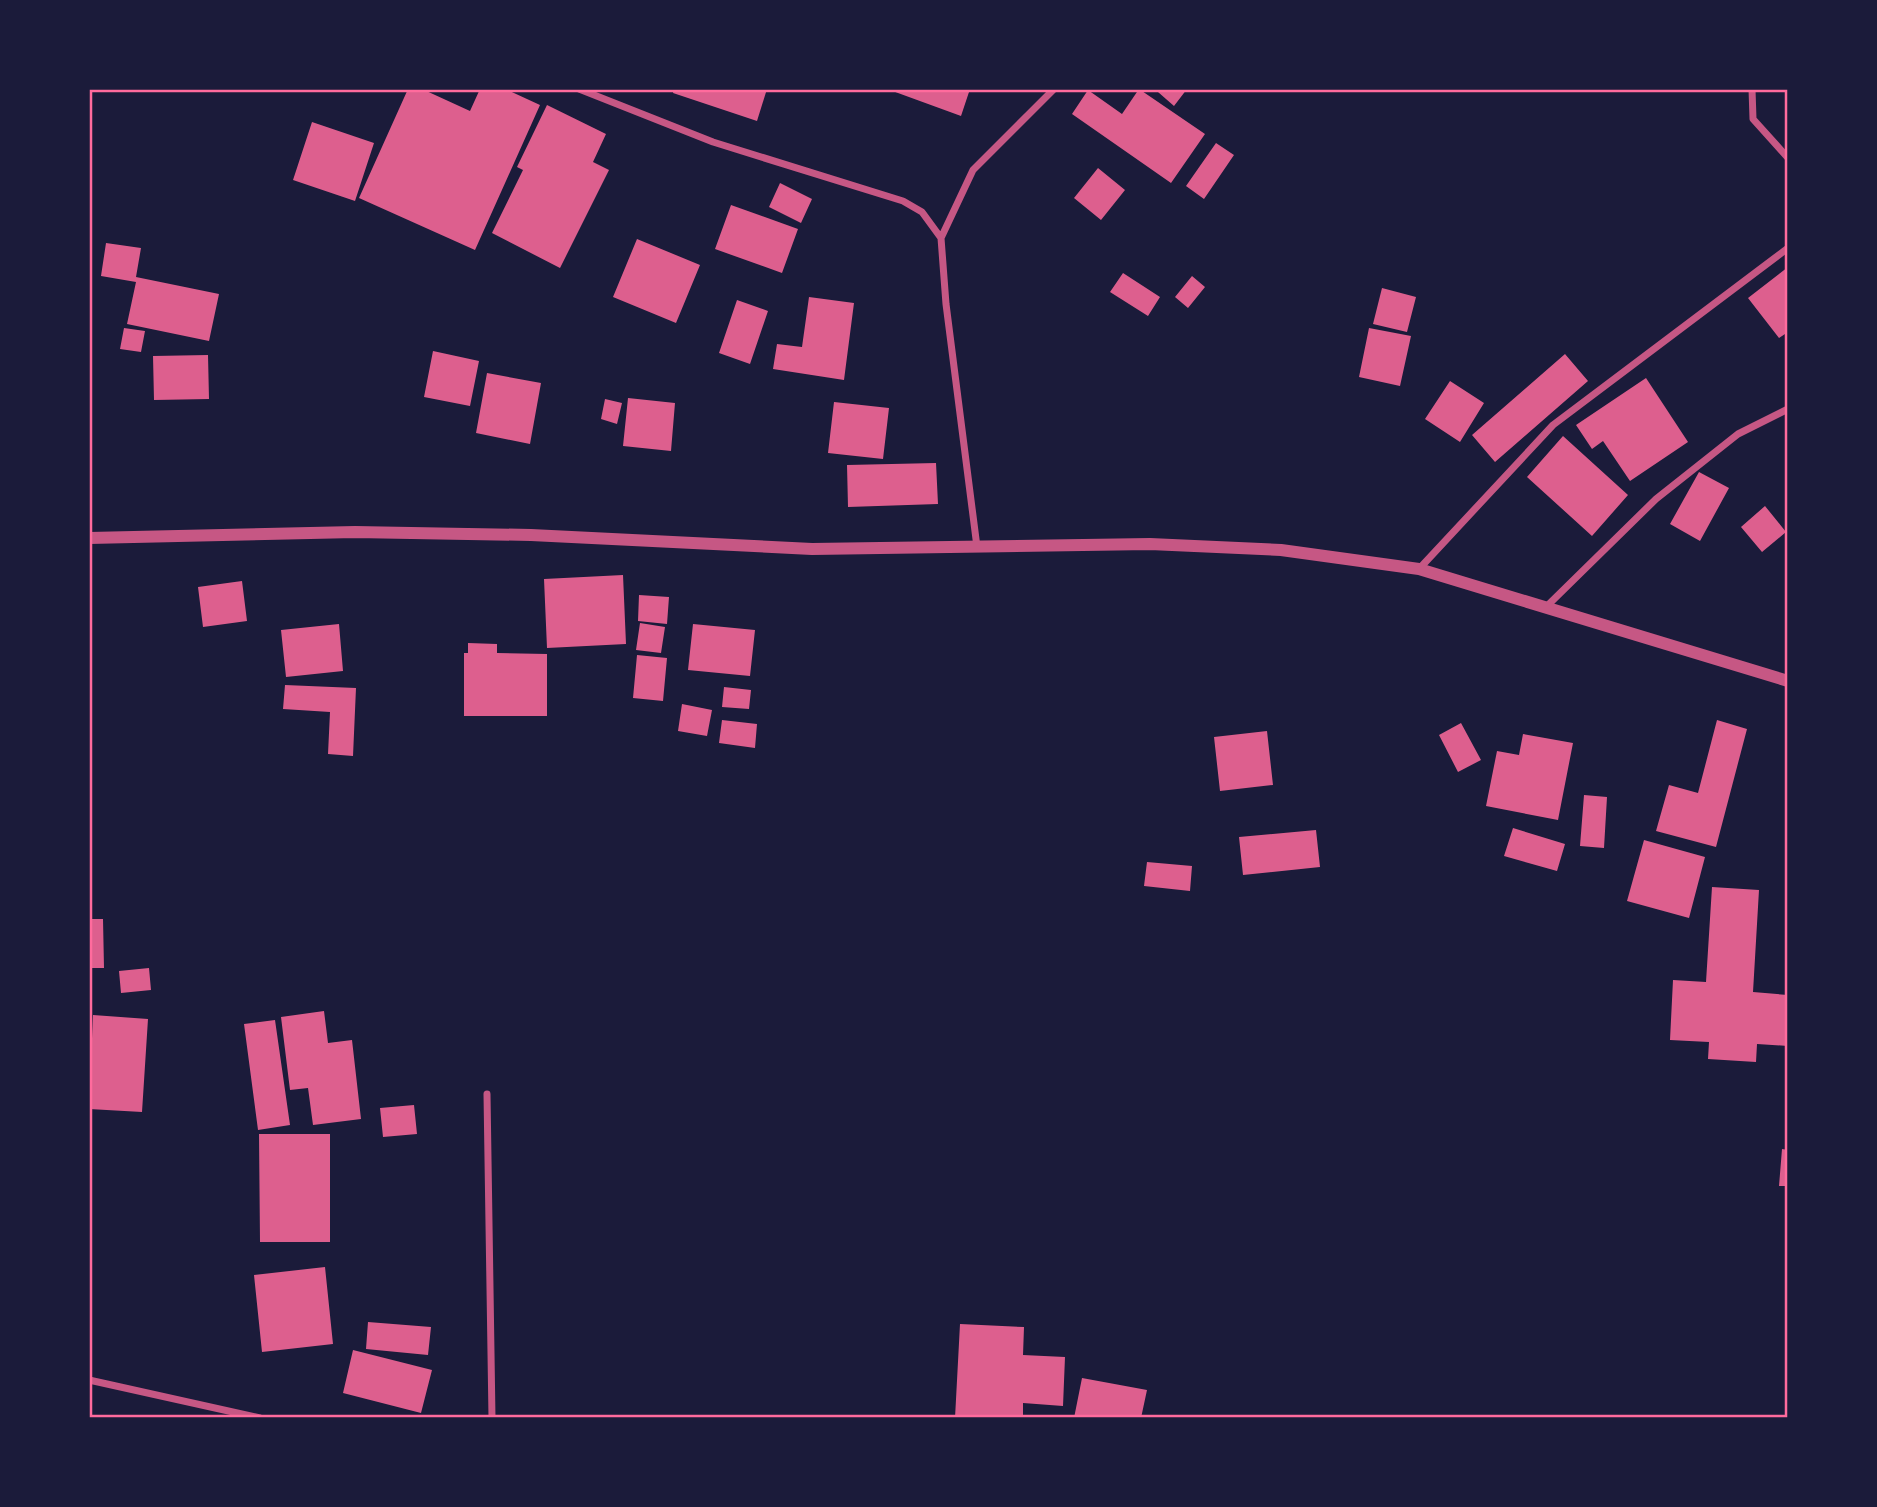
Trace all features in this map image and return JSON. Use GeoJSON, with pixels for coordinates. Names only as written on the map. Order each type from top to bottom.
{"type":"FeatureCollection","features":[{"type":"Feature","properties":{"kind":"street"},"geometry":{"type":"LineString","coordinates":[[579,89],[713,142],[903,201],[922,212],[941,238]]}},
{"type":"Feature","properties":{"kind":"street"},"geometry":{"type":"LineString","coordinates":[[977,547],[946,304],[941,238],[973,170],[1054,89]]}},
{"type":"Feature","properties":{"kind":"street"},"geometry":{"type":"LineString","coordinates":[[1752,89],[1753,119],[1788,158]]}},
{"type":"Feature","properties":{"kind":"street"},"geometry":{"type":"LineString","coordinates":[[1419,569],[1553,425],[1788,248]]}},
{"type":"Feature","properties":{"kind":"street"},"geometry":{"type":"LineString","coordinates":[[1547,606],[1656,499],[1738,434],[1788,409]]}},
{"type":"Feature","properties":{"kind":"street"},"geometry":{"type":"LineString","coordinates":[[89,538],[355,533],[531,535],[812,549],[1150,544],[1281,550],[1419,569],[1788,681]]}},
{"type":"Feature","properties":{"kind":"street"},"geometry":{"type":"LineString","coordinates":[[487,1094],[492,1418]]}},
{"type":"Feature","properties":{"kind":"street"},"geometry":{"type":"LineString","coordinates":[[89,1380],[260,1418]]}},
{"type":"Feature","properties":{"kind":"building"},"geometry":{"type":"Polygon","coordinates":[[[408,89],[422,89],[470,111],[480,89],[505,89],[540,105],[475,250],[359,198],[408,89]]]}},
{"type":"Feature","properties":{"kind":"building"},"geometry":{"type":"Polygon","coordinates":[[[674,89],[767,89],[757,121],[673,93],[674,89]]]}},
{"type":"Feature","properties":{"kind":"building"},"geometry":{"type":"Polygon","coordinates":[[[887,89],[970,89],[961,116],[887,89]]]}},
{"type":"Feature","properties":{"kind":"building"},"geometry":{"type":"Polygon","coordinates":[[[1139,89],[1205,134],[1171,183],[1072,114],[1088,90],[1122,114],[1139,89]]]}},
{"type":"Feature","properties":{"kind":"building"},"geometry":{"type":"Polygon","coordinates":[[[1160,89],[1187,89],[1174,106],[1158,92],[1160,89]]]}},
{"type":"Feature","properties":{"kind":"building"},"geometry":{"type":"Polygon","coordinates":[[[547,105],[606,134],[593,162],[609,170],[560,268],[492,233],[523,170],[517,167],[547,105]]]}},
{"type":"Feature","properties":{"kind":"building"},"geometry":{"type":"Polygon","coordinates":[[[312,122],[374,143],[355,201],[293,180],[312,122]]]}},
{"type":"Feature","properties":{"kind":"building"},"geometry":{"type":"Polygon","coordinates":[[[1216,143],[1234,155],[1204,199],[1186,186],[1216,143]]]}},
{"type":"Feature","properties":{"kind":"building"},"geometry":{"type":"Polygon","coordinates":[[[1098,168],[1125,190],[1101,220],[1074,198],[1098,168]]]}},
{"type":"Feature","properties":{"kind":"building"},"geometry":{"type":"Polygon","coordinates":[[[780,183],[812,199],[801,223],[769,207],[780,183]]]}},
{"type":"Feature","properties":{"kind":"building"},"geometry":{"type":"Polygon","coordinates":[[[731,205],[798,229],[782,273],[715,249],[731,205]]]}},
{"type":"Feature","properties":{"kind":"building"},"geometry":{"type":"Polygon","coordinates":[[[637,239],[700,265],[676,323],[613,297],[637,239]]]}},
{"type":"Feature","properties":{"kind":"building"},"geometry":{"type":"Polygon","coordinates":[[[106,243],[141,248],[136,277],[219,294],[209,341],[127,324],[136,282],[101,276],[106,243]]]}},
{"type":"Feature","properties":{"kind":"building"},"geometry":{"type":"Polygon","coordinates":[[[1788,267],[1788,332],[1779,338],[1748,298],[1788,267]]]}},
{"type":"Feature","properties":{"kind":"building"},"geometry":{"type":"Polygon","coordinates":[[[1123,273],[1160,297],[1148,316],[1110,292],[1123,273]]]}},
{"type":"Feature","properties":{"kind":"building"},"geometry":{"type":"Polygon","coordinates":[[[1192,276],[1205,287],[1188,308],[1175,297],[1192,276]]]}},
{"type":"Feature","properties":{"kind":"building"},"geometry":{"type":"Polygon","coordinates":[[[1382,288],[1416,297],[1407,332],[1373,324],[1382,288]]]}},
{"type":"Feature","properties":{"kind":"building"},"geometry":{"type":"Polygon","coordinates":[[[809,297],[854,303],[844,380],[773,369],[777,344],[802,347],[809,297]]]}},
{"type":"Feature","properties":{"kind":"building"},"geometry":{"type":"Polygon","coordinates":[[[737,300],[768,311],[750,364],[719,353],[737,300]]]}},
{"type":"Feature","properties":{"kind":"building"},"geometry":{"type":"Polygon","coordinates":[[[124,328],[145,331],[141,352],[120,349],[124,328]]]}},
{"type":"Feature","properties":{"kind":"building"},"geometry":{"type":"Polygon","coordinates":[[[1369,328],[1411,336],[1400,386],[1359,377],[1369,328]]]}},
{"type":"Feature","properties":{"kind":"building"},"geometry":{"type":"Polygon","coordinates":[[[433,351],[479,361],[470,406],[424,397],[433,351]]]}},
{"type":"Feature","properties":{"kind":"building"},"geometry":{"type":"Polygon","coordinates":[[[1565,354],[1588,381],[1495,462],[1472,435],[1565,354]]]}},
{"type":"Feature","properties":{"kind":"building"},"geometry":{"type":"Polygon","coordinates":[[[208,355],[209,399],[154,400],[153,356],[208,355]]]}},
{"type":"Feature","properties":{"kind":"building"},"geometry":{"type":"Polygon","coordinates":[[[487,373],[541,383],[530,444],[476,433],[487,373]]]}},
{"type":"Feature","properties":{"kind":"building"},"geometry":{"type":"Polygon","coordinates":[[[1646,378],[1688,442],[1630,481],[1603,441],[1592,449],[1576,425],[1646,378]]]}},
{"type":"Feature","properties":{"kind":"building"},"geometry":{"type":"Polygon","coordinates":[[[1450,381],[1484,403],[1460,442],[1425,419],[1450,381]]]}},
{"type":"Feature","properties":{"kind":"building"},"geometry":{"type":"Polygon","coordinates":[[[628,398],[675,403],[671,451],[623,446],[628,398]]]}},
{"type":"Feature","properties":{"kind":"building"},"geometry":{"type":"Polygon","coordinates":[[[605,399],[622,403],[617,424],[601,419],[605,399]]]}},
{"type":"Feature","properties":{"kind":"building"},"geometry":{"type":"Polygon","coordinates":[[[834,402],[889,408],[883,459],[828,453],[834,402]]]}},
{"type":"Feature","properties":{"kind":"building"},"geometry":{"type":"Polygon","coordinates":[[[1563,436],[1628,495],[1592,536],[1527,477],[1563,436]]]}},
{"type":"Feature","properties":{"kind":"building"},"geometry":{"type":"Polygon","coordinates":[[[936,463],[938,504],[848,507],[847,465],[936,463]]]}},
{"type":"Feature","properties":{"kind":"building"},"geometry":{"type":"Polygon","coordinates":[[[1699,472],[1729,488],[1700,541],[1670,524],[1699,472]]]}},
{"type":"Feature","properties":{"kind":"building"},"geometry":{"type":"Polygon","coordinates":[[[1765,506],[1786,532],[1762,552],[1741,527],[1765,506]]]}},
{"type":"Feature","properties":{"kind":"building"},"geometry":{"type":"Polygon","coordinates":[[[623,575],[626,644],[547,648],[544,579],[623,575]]]}},
{"type":"Feature","properties":{"kind":"building"},"geometry":{"type":"Polygon","coordinates":[[[242,581],[247,621],[203,627],[198,587],[242,581]]]}},
{"type":"Feature","properties":{"kind":"building"},"geometry":{"type":"Polygon","coordinates":[[[639,595],[669,597],[667,624],[638,621],[639,595]]]}},
{"type":"Feature","properties":{"kind":"building"},"geometry":{"type":"Polygon","coordinates":[[[640,623],[665,627],[661,653],[636,650],[640,623]]]}},
{"type":"Feature","properties":{"kind":"building"},"geometry":{"type":"Polygon","coordinates":[[[339,624],[343,671],[286,677],[281,630],[339,624]]]}},
{"type":"Feature","properties":{"kind":"building"},"geometry":{"type":"Polygon","coordinates":[[[693,624],[755,630],[750,676],[688,670],[693,624]]]}},
{"type":"Feature","properties":{"kind":"building"},"geometry":{"type":"Polygon","coordinates":[[[468,643],[497,644],[497,653],[547,654],[547,716],[464,716],[464,653],[468,653],[468,643]]]}},
{"type":"Feature","properties":{"kind":"building"},"geometry":{"type":"Polygon","coordinates":[[[637,655],[667,658],[663,701],[633,698],[637,655]]]}},
{"type":"Feature","properties":{"kind":"building"},"geometry":{"type":"Polygon","coordinates":[[[285,685],[356,688],[353,756],[328,754],[330,712],[283,709],[285,685]]]}},
{"type":"Feature","properties":{"kind":"building"},"geometry":{"type":"Polygon","coordinates":[[[724,687],[751,690],[749,709],[722,707],[724,687]]]}},
{"type":"Feature","properties":{"kind":"building"},"geometry":{"type":"Polygon","coordinates":[[[682,704],[712,710],[707,736],[678,731],[682,704]]]}},
{"type":"Feature","properties":{"kind":"building"},"geometry":{"type":"Polygon","coordinates":[[[722,720],[757,724],[755,748],[719,743],[722,720]]]}},
{"type":"Feature","properties":{"kind":"building"},"geometry":{"type":"Polygon","coordinates":[[[1717,720],[1747,729],[1716,847],[1656,831],[1669,785],[1698,793],[1717,720]]]}},
{"type":"Feature","properties":{"kind":"building"},"geometry":{"type":"Polygon","coordinates":[[[1461,723],[1481,760],[1458,772],[1439,735],[1461,723]]]}},
{"type":"Feature","properties":{"kind":"building"},"geometry":{"type":"Polygon","coordinates":[[[1267,731],[1273,785],[1220,791],[1214,737],[1267,731]]]}},
{"type":"Feature","properties":{"kind":"building"},"geometry":{"type":"Polygon","coordinates":[[[1523,734],[1573,743],[1558,820],[1486,806],[1497,751],[1519,755],[1523,734]]]}},
{"type":"Feature","properties":{"kind":"building"},"geometry":{"type":"Polygon","coordinates":[[[1584,795],[1607,797],[1604,848],[1580,846],[1584,795]]]}},
{"type":"Feature","properties":{"kind":"building"},"geometry":{"type":"Polygon","coordinates":[[[1513,828],[1565,844],[1557,871],[1504,856],[1513,828]]]}},
{"type":"Feature","properties":{"kind":"building"},"geometry":{"type":"Polygon","coordinates":[[[1316,830],[1320,867],[1243,875],[1239,837],[1316,830]]]}},
{"type":"Feature","properties":{"kind":"building"},"geometry":{"type":"Polygon","coordinates":[[[1644,840],[1705,857],[1689,918],[1627,901],[1644,840]]]}},
{"type":"Feature","properties":{"kind":"building"},"geometry":{"type":"Polygon","coordinates":[[[1147,862],[1192,866],[1190,891],[1144,886],[1147,862]]]}},
{"type":"Feature","properties":{"kind":"building"},"geometry":{"type":"Polygon","coordinates":[[[1712,887],[1759,890],[1753,992],[1788,995],[1788,1046],[1757,1044],[1756,1062],[1708,1059],[1709,1042],[1670,1040],[1673,980],[1706,982],[1712,887]]]}},
{"type":"Feature","properties":{"kind":"building"},"geometry":{"type":"Polygon","coordinates":[[[89,919],[103,919],[104,968],[89,968],[89,919]]]}},
{"type":"Feature","properties":{"kind":"building"},"geometry":{"type":"Polygon","coordinates":[[[149,968],[151,990],[121,993],[119,971],[149,968]]]}},
{"type":"Feature","properties":{"kind":"building"},"geometry":{"type":"Polygon","coordinates":[[[324,1011],[328,1043],[352,1040],[361,1119],[313,1125],[308,1088],[290,1090],[281,1017],[324,1011]]]}},
{"type":"Feature","properties":{"kind":"building"},"geometry":{"type":"Polygon","coordinates":[[[93,1015],[148,1019],[142,1112],[89,1109],[93,1015]]]}},
{"type":"Feature","properties":{"kind":"building"},"geometry":{"type":"Polygon","coordinates":[[[275,1020],[290,1125],[258,1130],[244,1024],[275,1020]]]}},
{"type":"Feature","properties":{"kind":"building"},"geometry":{"type":"Polygon","coordinates":[[[414,1105],[417,1134],[383,1137],[380,1108],[414,1105]]]}},
{"type":"Feature","properties":{"kind":"building"},"geometry":{"type":"Polygon","coordinates":[[[259,1134],[330,1134],[330,1242],[260,1242],[259,1134]]]}},
{"type":"Feature","properties":{"kind":"building"},"geometry":{"type":"Polygon","coordinates":[[[1782,1149],[1788,1150],[1788,1186],[1779,1186],[1782,1149]]]}},
{"type":"Feature","properties":{"kind":"building"},"geometry":{"type":"Polygon","coordinates":[[[325,1267],[333,1344],[262,1352],[254,1275],[325,1267]]]}},
{"type":"Feature","properties":{"kind":"building"},"geometry":{"type":"Polygon","coordinates":[[[368,1322],[431,1327],[428,1355],[366,1349],[368,1322]]]}},
{"type":"Feature","properties":{"kind":"building"},"geometry":{"type":"Polygon","coordinates":[[[960,1324],[1024,1327],[1023,1355],[1065,1357],[1063,1406],[1023,1403],[1023,1418],[955,1418],[960,1324]]]}},
{"type":"Feature","properties":{"kind":"building"},"geometry":{"type":"Polygon","coordinates":[[[353,1350],[432,1370],[421,1413],[343,1393],[353,1350]]]}},
{"type":"Feature","properties":{"kind":"building"},"geometry":{"type":"Polygon","coordinates":[[[1082,1378],[1147,1390],[1141,1418],[1074,1418],[1082,1378]]]}}]}
